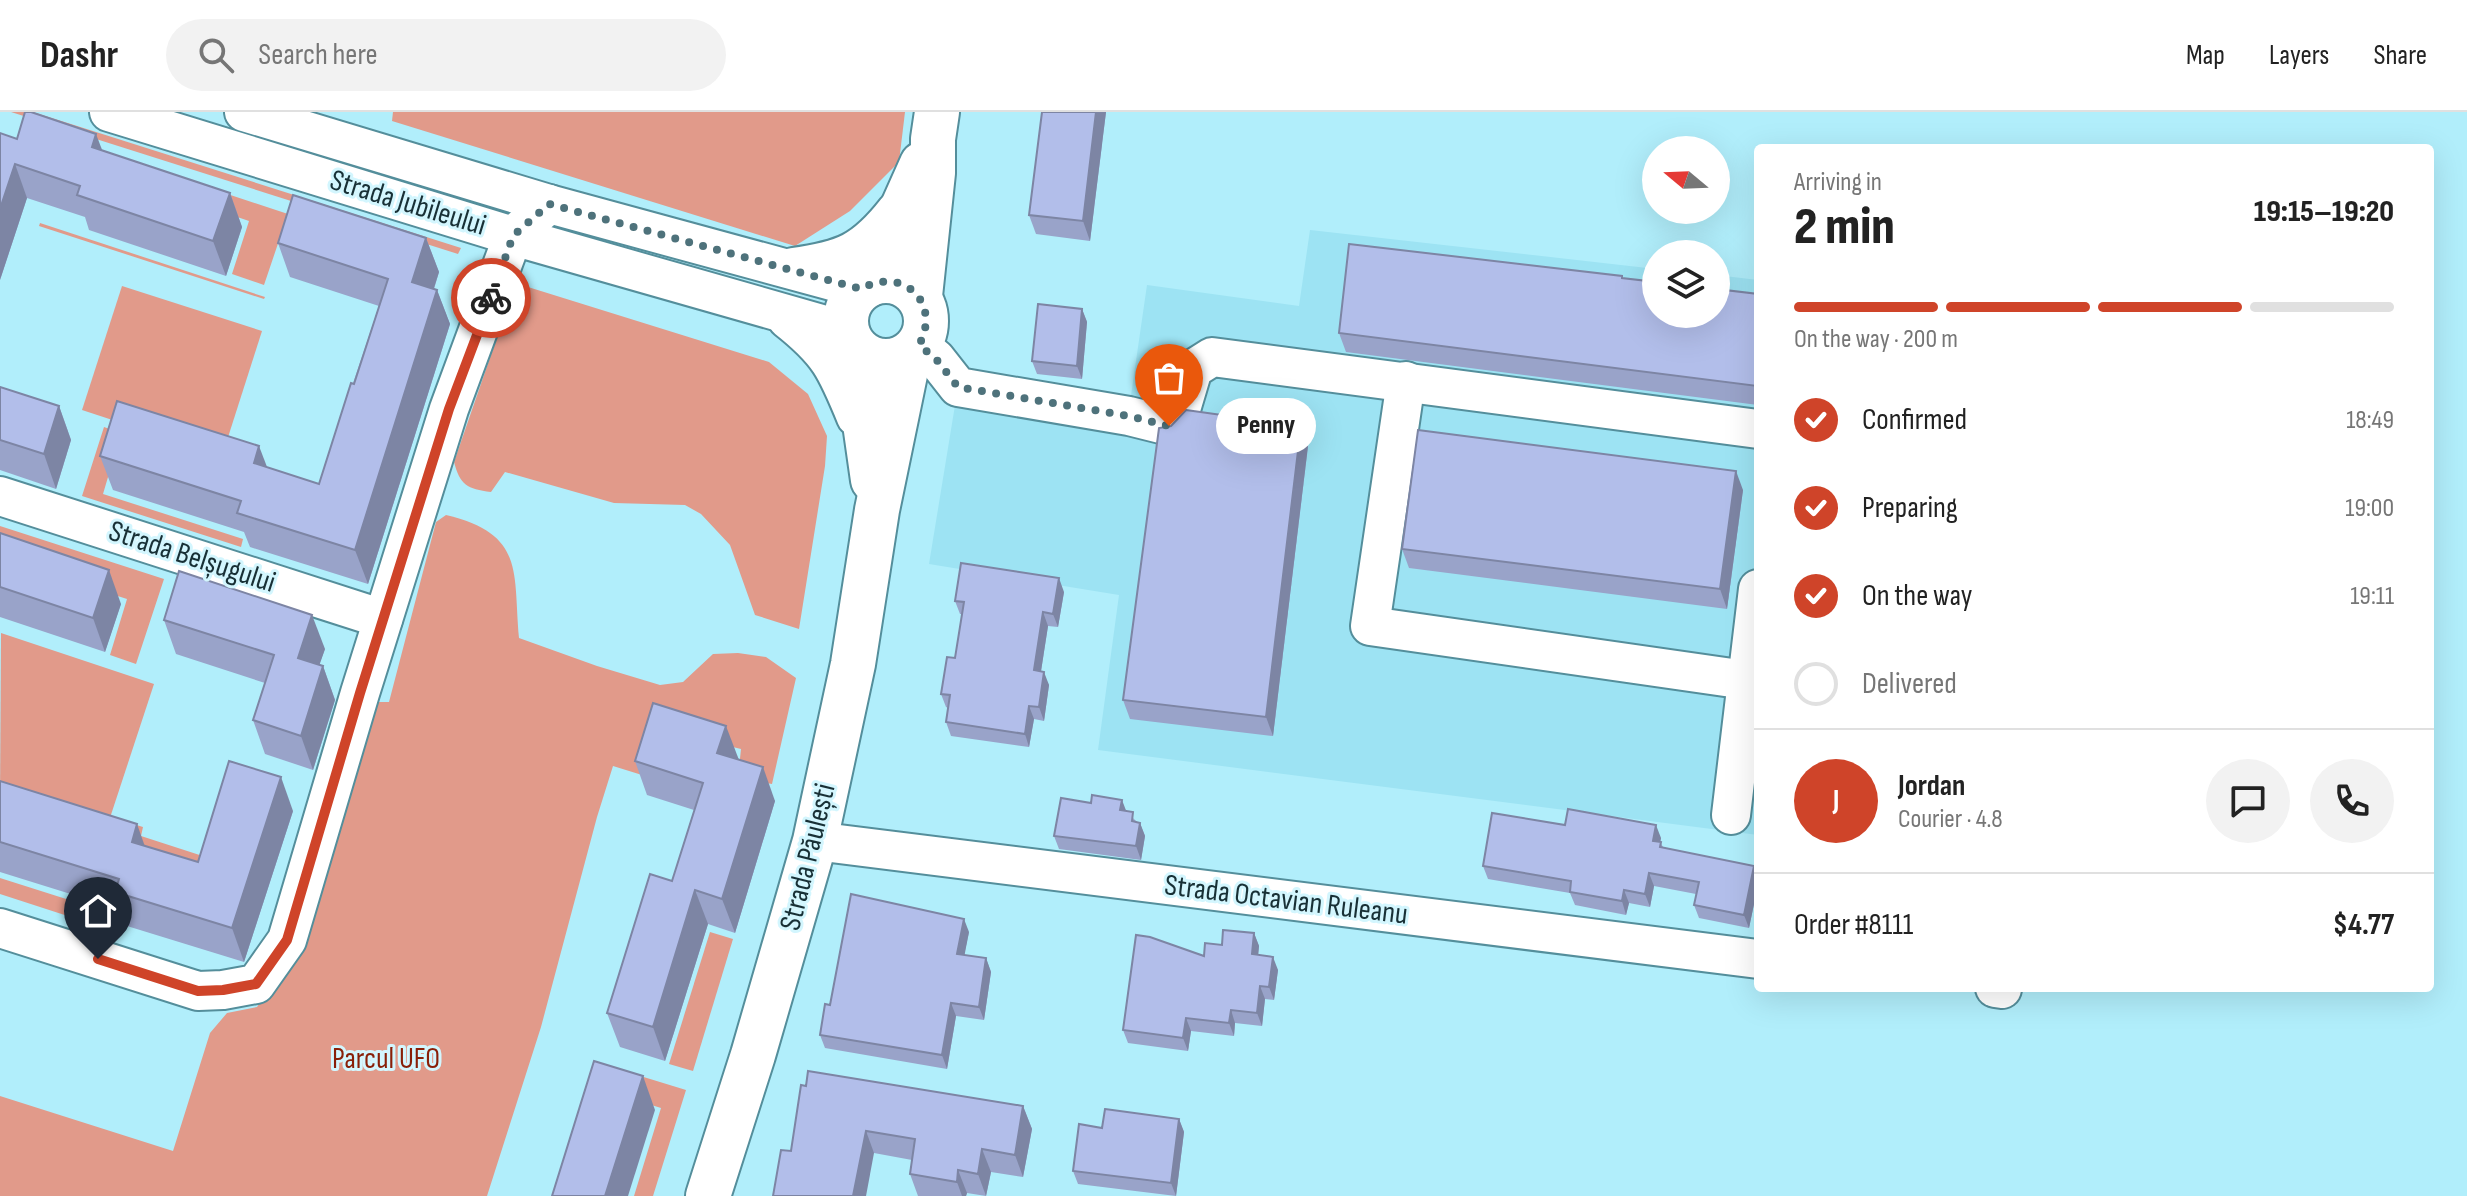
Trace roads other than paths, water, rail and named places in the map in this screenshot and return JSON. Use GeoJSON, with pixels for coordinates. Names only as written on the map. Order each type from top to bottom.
{"type":"FeatureCollection","features":[{"type":"Feature","properties":{"kind":"main road"},"geometry":{"type":"LineString","coordinates":[[935,126],[920,296],[927,324],[914,350],[889,361],[876,360],[866,356],[850,338],[846,315],[852,300],[864,287],[907,196],[935,126]]}},
{"type":"Feature","properties":{"kind":"main road"},"geometry":{"type":"LineString","coordinates":[[864,287],[885,280],[899,283],[920,296]]}},
{"type":"Feature","properties":{"kind":"main road","name":"Strada Păulești"},"geometry":{"type":"LineString","coordinates":[[850,338],[877,510]]}},
{"type":"Feature","properties":{"kind":"main road","name":"Strada Păulești"},"geometry":{"type":"LineString","coordinates":[[708,1196],[815,841],[853,664],[877,510],[914,350]]}},
{"type":"Feature","properties":{"kind":"street","name":"Strada Jubileului"},"geometry":{"type":"LineString","coordinates":[[109,112],[513,236],[779,313],[850,338]]}},
{"type":"Feature","properties":{"kind":"street","name":"Strada Jubileului"},"geometry":{"type":"LineString","coordinates":[[244,112],[360,128],[549,204],[784,269],[864,287]]}},
{"type":"Feature","properties":{"kind":"street"},"geometry":{"type":"LineString","coordinates":[[784,269],[827,261],[859,249],[878,234],[907,196]]}},
{"type":"Feature","properties":{"kind":"street"},"geometry":{"type":"LineString","coordinates":[[0,928],[198,991],[256,984],[287,940],[449,409],[513,236],[549,204]]}},
{"type":"Feature","properties":{"kind":"street"},"geometry":{"type":"LineString","coordinates":[[779,313],[813,340],[827,356],[839,376],[868,450]]}},
{"type":"Feature","properties":{"kind":"street"},"geometry":{"type":"LineString","coordinates":[[914,350],[936,359],[958,387],[1129,416],[1169,426],[1182,406],[1193,369],[1212,357],[1754,428]]}},
{"type":"Feature","properties":{"kind":"street"},"geometry":{"type":"LineString","coordinates":[[1406,381],[1370,626],[1746,680]]}},
{"type":"Feature","properties":{"kind":"street","name":"Strada Belșugului"},"geometry":{"type":"LineString","coordinates":[[0,496],[383,619]]}},
{"type":"Feature","properties":{"kind":"street"},"geometry":{"type":"LineString","coordinates":[[1731,815],[1754,619]]}},
{"type":"Feature","properties":{"kind":"street","name":"Strada Octavian Ruleanu"},"geometry":{"type":"LineString","coordinates":[[815,841],[1754,958]]}},
{"type":"Feature","properties":{"kind":"place","name":"Penny"},"geometry":{"type":"Point","coordinates":[1169,426]}},
{"type":"Feature","properties":{"kind":"park label","name":"Parcul UFO"},"geometry":{"type":"Point","coordinates":[386,1059]}}]}
